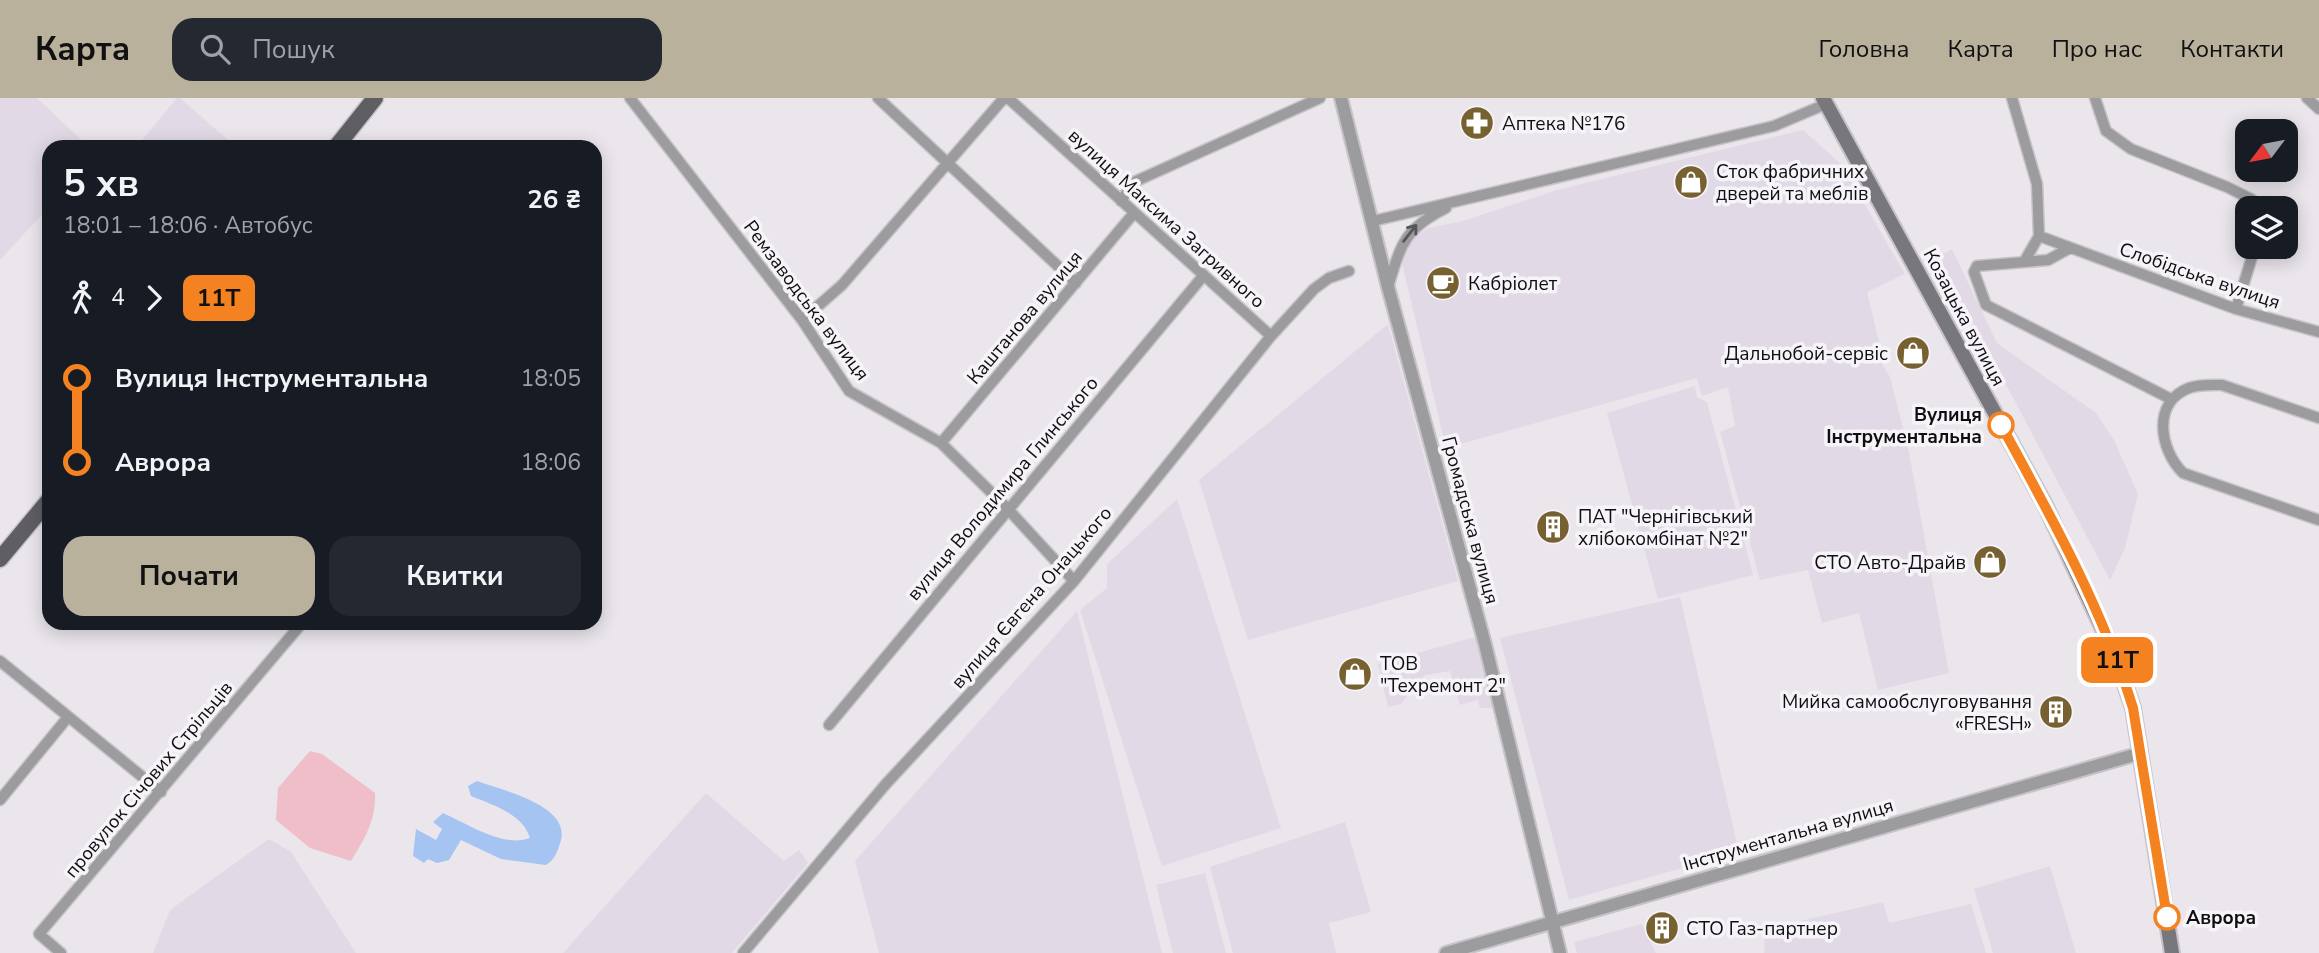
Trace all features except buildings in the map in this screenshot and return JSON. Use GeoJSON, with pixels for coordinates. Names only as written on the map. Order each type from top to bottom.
{"type":"FeatureCollection","features":[{"type":"Feature","properties":{"kind":"main road"},"geometry":{"type":"LineString","coordinates":[[342,140],[375,98]]}},
{"type":"Feature","properties":{"kind":"main road","name":"Козацька вулиця"},"geometry":{"type":"LineString","coordinates":[[1824,101],[1941,312],[2083,582],[2125,681],[2141,753],[2172,953]]}},
{"type":"Feature","properties":{"kind":"main road"},"geometry":{"type":"LineString","coordinates":[[0,559],[42,508]]}},
{"type":"Feature","properties":{"kind":"street","name":"Ремзаводська вулиця"},"geometry":{"type":"LineString","coordinates":[[630,98],[802,320],[849,391],[941,443],[1074,580]]}},
{"type":"Feature","properties":{"kind":"street"},"geometry":{"type":"LineString","coordinates":[[878,98],[1076,283]]}},
{"type":"Feature","properties":{"kind":"street"},"geometry":{"type":"LineString","coordinates":[[802,320],[842,285],[947,162],[1006,98]]}},
{"type":"Feature","properties":{"kind":"street","name":"вулиця Максима Загривного"},"geometry":{"type":"LineString","coordinates":[[1006,98],[1271,336]]}},
{"type":"Feature","properties":{"kind":"street"},"geometry":{"type":"LineString","coordinates":[[1121,201],[1134,182],[1320,98]]}},
{"type":"Feature","properties":{"kind":"street","name":"Громадська вулиця"},"geometry":{"type":"LineString","coordinates":[[1341,98],[1388,287],[1490,664],[1560,953]]}},
{"type":"Feature","properties":{"kind":"street"},"geometry":{"type":"LineString","coordinates":[[2012,98],[2037,184],[2039,236],[2024,262]]}},
{"type":"Feature","properties":{"kind":"street"},"geometry":{"type":"LineString","coordinates":[[2095,98],[2106,131],[2132,149],[2245,196]]}},
{"type":"Feature","properties":{"kind":"street"},"geometry":{"type":"LineString","coordinates":[[2307,98],[2319,109]]}},
{"type":"Feature","properties":{"kind":"street","name":"Козацька вулиця"},"geometry":{"type":"LineString","coordinates":[[1373,221],[1774,126],[1824,101]]}},
{"type":"Feature","properties":{"kind":"street"},"geometry":{"type":"LineString","coordinates":[[1388,287],[1399,251],[1413,227],[1459,201]]}},
{"type":"Feature","properties":{"kind":"street","name":"Каштанова вулиця"},"geometry":{"type":"LineString","coordinates":[[941,443],[1134,213]]}},
{"type":"Feature","properties":{"kind":"street","name":"Слобідська вулиця"},"geometry":{"type":"LineString","coordinates":[[2039,236],[2236,309],[2319,332]]}},
{"type":"Feature","properties":{"kind":"street"},"geometry":{"type":"LineString","coordinates":[[2070,248],[2048,260],[1977,266],[1974,272],[1986,305],[2171,399]]}},
{"type":"Feature","properties":{"kind":"street"},"geometry":{"type":"LineString","coordinates":[[2236,309],[2251,259]]}},
{"type":"Feature","properties":{"kind":"street","name":"вулиця Євгена Онацького"},"geometry":{"type":"LineString","coordinates":[[743,953],[885,785],[1074,580],[1271,336],[1314,289],[1329,278],[1349,271]]}},
{"type":"Feature","properties":{"kind":"street","name":"вулиця Володимира Глинського"},"geometry":{"type":"LineString","coordinates":[[829,724],[1204,275]]}},
{"type":"Feature","properties":{"kind":"street"},"geometry":{"type":"LineString","coordinates":[[2319,418],[2222,385],[2191,387],[2171,399],[2163,419],[2163,433],[2169,455],[2183,473],[2319,520]]}},
{"type":"Feature","properties":{"kind":"street","name":"провулок Січових Стрільців"},"geometry":{"type":"LineString","coordinates":[[61,953],[39,934],[296,630]]}},
{"type":"Feature","properties":{"kind":"street"},"geometry":{"type":"LineString","coordinates":[[0,661],[161,792]]}},
{"type":"Feature","properties":{"kind":"street"},"geometry":{"type":"LineString","coordinates":[[0,800],[68,717]]}},
{"type":"Feature","properties":{"kind":"street","name":"Інструментальна вулиця"},"geometry":{"type":"LineString","coordinates":[[1446,953],[2141,753]]}},
{"type":"Feature","properties":{"kind":"shaded area"},"geometry":{"type":"Polygon","coordinates":[[[0,98],[37,98],[82,140],[42,140],[42,215],[0,260],[0,98]]]}},
{"type":"Feature","properties":{"kind":"shaded area"},"geometry":{"type":"Polygon","coordinates":[[[177,98],[180,98],[228,140],[142,140],[177,98]]]}},
{"type":"Feature","properties":{"kind":"shaded area"},"geometry":{"type":"Polygon","coordinates":[[[1803,130],[1842,165],[1905,274],[1867,292],[1880,346],[1880,361],[1890,377],[1909,452],[1949,673],[1878,690],[1859,613],[1822,623],[1808,570],[1760,580],[1720,432],[1735,426],[1728,387],[1702,396],[1697,378],[1446,448],[1401,259],[1413,238],[1428,228],[1463,221],[1557,190],[1803,130]]]}},
{"type":"Feature","properties":{"kind":"shaded area"},"geometry":{"type":"Polygon","coordinates":[[[1952,249],[1997,343],[2096,413],[2114,440],[2138,494],[2125,548],[2110,580],[1938,257],[1952,249]]]}},
{"type":"Feature","properties":{"kind":"shaded area"},"geometry":{"type":"Polygon","coordinates":[[[1388,324],[1458,581],[1248,640],[1199,480],[1388,324]]]}},
{"type":"Feature","properties":{"kind":"shaded area"},"geometry":{"type":"Polygon","coordinates":[[[1695,386],[1697,397],[1707,402],[1753,575],[1658,599],[1607,413],[1695,386]]]}},
{"type":"Feature","properties":{"kind":"shaded area"},"geometry":{"type":"Polygon","coordinates":[[[1177,499],[1281,828],[1162,866],[1080,610],[1107,588],[1107,564],[1177,499]]]}},
{"type":"Feature","properties":{"kind":"shaded area"},"geometry":{"type":"Polygon","coordinates":[[[1680,597],[1739,852],[1569,900],[1500,638],[1680,597]]]}},
{"type":"Feature","properties":{"kind":"shaded area"},"geometry":{"type":"Polygon","coordinates":[[[1077,611],[1162,953],[879,953],[855,861],[1077,611]]]}},
{"type":"Feature","properties":{"kind":"shaded area"},"geometry":{"type":"Polygon","coordinates":[[[1475,637],[1493,708],[1480,708],[1478,700],[1460,705],[1450,671],[1425,675],[1401,704],[1388,707],[1378,664],[1475,637]]]}},
{"type":"Feature","properties":{"kind":"shaded area"},"geometry":{"type":"Polygon","coordinates":[[[310,751],[322,754],[375,793],[372,820],[351,861],[310,848],[276,820],[278,788],[310,751]]]}},
{"type":"Feature","properties":{"kind":"shaded area"},"geometry":{"type":"Polygon","coordinates":[[[706,793],[784,861],[799,850],[808,863],[732,953],[563,953],[706,793]]]}},
{"type":"Feature","properties":{"kind":"shaded area"},"geometry":{"type":"Polygon","coordinates":[[[1345,822],[1371,912],[1329,923],[1336,953],[1233,953],[1210,867],[1345,822]]]}},
{"type":"Feature","properties":{"kind":"shaded area"},"geometry":{"type":"Polygon","coordinates":[[[269,839],[291,852],[356,953],[153,953],[170,910],[269,839]]]}},
{"type":"Feature","properties":{"kind":"shaded area"},"geometry":{"type":"Polygon","coordinates":[[[2050,866],[2076,953],[1993,953],[1974,889],[2050,866]]]}},
{"type":"Feature","properties":{"kind":"shaded area"},"geometry":{"type":"Polygon","coordinates":[[[1205,873],[1226,953],[1173,953],[1156,885],[1205,873]]]}},
{"type":"Feature","properties":{"kind":"shaded area"},"geometry":{"type":"Polygon","coordinates":[[[1883,902],[1889,923],[1971,904],[1986,953],[1764,953],[1765,929],[1883,902]]]}},
{"type":"Feature","properties":{"kind":"shaded area"},"geometry":{"type":"Polygon","coordinates":[[[1642,924],[1656,953],[1577,953],[1574,942],[1642,924]]]}},
{"type":"Feature","properties":{"kind":"water"},"geometry":{"type":"Polygon","coordinates":[[[477,781],[533,802],[556,819],[561,830],[560,843],[549,863],[546,865],[501,859],[461,840],[449,860],[437,863],[428,859],[424,863],[413,856],[416,829],[436,840],[442,829],[433,822],[443,813],[497,837],[509,840],[530,838],[514,817],[471,796],[468,786],[477,781]]]}},
{"type":"Feature","properties":{"kind":"bus line","name":"11Т"},"geometry":{"type":"LineString","coordinates":[[2001,425],[2083,582],[2125,681],[2133,708],[2167,917]]}},
{"type":"Feature","properties":{"kind":"place","name":"Аптека №176"},"geometry":{"type":"Point","coordinates":[1477,123]}},
{"type":"Feature","properties":{"kind":"place","name":"Сток фабричних дверей та меблів"},"geometry":{"type":"Point","coordinates":[1691,182]}},
{"type":"Feature","properties":{"kind":"place","name":"Кабріолет"},"geometry":{"type":"Point","coordinates":[1443,283]}},
{"type":"Feature","properties":{"kind":"place","name":"Дальнобой-сервіс"},"geometry":{"type":"Point","coordinates":[1913,353]}},
{"type":"Feature","properties":{"kind":"place","name":"Вулиця Інструментальна"},"geometry":{"type":"Point","coordinates":[2001,425]}},
{"type":"Feature","properties":{"kind":"place","name":"ПАТ \"Чернігівський хлібокомбінат №2\""},"geometry":{"type":"Point","coordinates":[1553,527]}},
{"type":"Feature","properties":{"kind":"place","name":"СТО Авто-Драйв"},"geometry":{"type":"Point","coordinates":[1990,562]}},
{"type":"Feature","properties":{"kind":"place","name":"ТОВ \"Техремонт 2\""},"geometry":{"type":"Point","coordinates":[1355,674]}},
{"type":"Feature","properties":{"kind":"place","name":"Мийка самообслуговування «FRESH»"},"geometry":{"type":"Point","coordinates":[2056,712]}},
{"type":"Feature","properties":{"kind":"place","name":"Аврора"},"geometry":{"type":"Point","coordinates":[2167,917]}},
{"type":"Feature","properties":{"kind":"place","name":"СТО Газ-партнер"},"geometry":{"type":"Point","coordinates":[1662,928]}}]}
